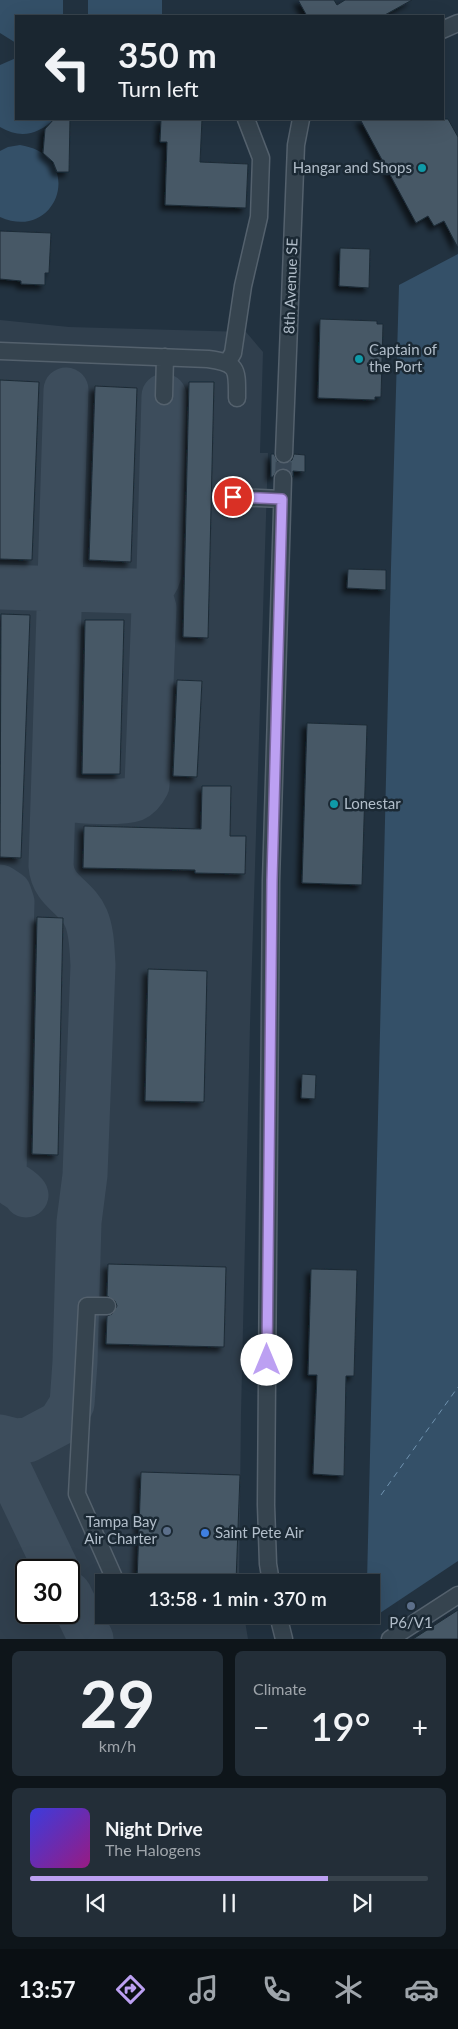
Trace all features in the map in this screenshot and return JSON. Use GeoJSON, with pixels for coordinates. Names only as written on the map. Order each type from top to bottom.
{"type":"FeatureCollection","features":[{"type":"Feature","properties":{"kind":"street"},"geometry":{"type":"LineString","coordinates":[[444,29],[458,23]]}},
{"type":"Feature","properties":{"kind":"street"},"geometry":{"type":"LineString","coordinates":[[227,363],[233,353],[243,286],[259,217],[261,158],[246,120]]}},
{"type":"Feature","properties":{"kind":"street","name":"8th Avenue SE"},"geometry":{"type":"LineString","coordinates":[[284,454],[296,145],[301,120]]}},
{"type":"Feature","properties":{"kind":"street"},"geometry":{"type":"LineString","coordinates":[[0,351],[208,359],[232,366],[237,376],[237,398]]}},
{"type":"Feature","properties":{"kind":"street"},"geometry":{"type":"LineString","coordinates":[[164,396],[165,357]]}},
{"type":"Feature","properties":{"kind":"street"},"geometry":{"type":"LineString","coordinates":[[270,1574],[268,1564],[266,1504],[272,880],[283,478]]}},
{"type":"Feature","properties":{"kind":"street"},"geometry":{"type":"LineString","coordinates":[[233,497],[282,499]]}},
{"type":"Feature","properties":{"kind":"street"},"geometry":{"type":"LineString","coordinates":[[107,1306],[88,1306],[77,1494],[112,1574]]}},
{"type":"Feature","properties":{"kind":"street"},"geometry":{"type":"LineString","coordinates":[[390,1639],[458,1595]]}},
{"type":"Feature","properties":{"kind":"street"},"geometry":{"type":"LineString","coordinates":[[280,1624],[284,1639]]}},
{"type":"Feature","properties":{"kind":"shaded area"},"geometry":{"type":"Polygon","coordinates":[[[0,0],[63,0],[63,15],[15,15],[15,42],[0,33],[0,0]]]}},
{"type":"Feature","properties":{"kind":"shaded area"},"geometry":{"type":"Polygon","coordinates":[[[88,0],[162,0],[162,15],[88,15],[88,0]]]}},
{"type":"Feature","properties":{"kind":"shaded area"},"geometry":{"type":"Polygon","coordinates":[[[15,58],[15,120],[53,120],[42,129],[22,134],[7,131],[0,127],[0,65],[15,58]]]}},
{"type":"Feature","properties":{"kind":"shaded area"},"geometry":{"type":"Polygon","coordinates":[[[20,145],[41,152],[53,164],[58,179],[57,194],[50,208],[37,218],[21,222],[0,217],[0,151],[8,147],[20,145]]]}},
{"type":"Feature","properties":{"kind":"shaded area"},"geometry":{"type":"Polygon","coordinates":[[[458,254],[458,1561],[380,1613],[380,1574],[367,1574],[399,285],[458,254]]]}},
{"type":"Feature","properties":{"kind":"shaded area"},"geometry":{"type":"Polygon","coordinates":[[[0,320],[69,327],[246,332],[263,352],[260,453],[268,453],[250,1024],[239,1574],[95,1574],[95,1624],[246,1624],[248,1639],[0,1639],[0,320]]]}},
{"type":"Feature","properties":{"kind":"building"},"geometry":{"type":"Polygon","coordinates":[[[298,0],[334,0],[337,5],[345,0],[412,0],[385,15],[306,15],[298,0]]]}},
{"type":"Feature","properties":{"kind":"building","name":"Hangar and Shops"},"geometry":{"type":"Polygon","coordinates":[[[448,119],[458,137],[458,248],[444,221],[434,226],[428,216],[416,223],[361,120],[448,119]]]}},
{"type":"Feature","properties":{"kind":"building"},"geometry":{"type":"Polygon","coordinates":[[[53,120],[70,120],[69,172],[57,172],[53,162],[43,153],[45,129],[53,120]]]}},
{"type":"Feature","properties":{"kind":"building"},"geometry":{"type":"Polygon","coordinates":[[[161,120],[202,120],[200,162],[248,164],[246,208],[165,205],[167,142],[160,142],[161,120]]]}},
{"type":"Feature","properties":{"kind":"building"},"geometry":{"type":"Polygon","coordinates":[[[0,231],[51,233],[49,273],[45,273],[45,285],[21,284],[21,281],[0,279],[0,231]]]}},
{"type":"Feature","properties":{"kind":"building"},"geometry":{"type":"Polygon","coordinates":[[[340,248],[370,249],[369,288],[339,286],[340,248]]]}},
{"type":"Feature","properties":{"kind":"building","name":"Captain of the Port"},"geometry":{"type":"Polygon","coordinates":[[[320,319],[377,321],[377,324],[383,324],[381,397],[375,397],[375,400],[318,398],[320,319]]]}},
{"type":"Feature","properties":{"kind":"building"},"geometry":{"type":"Polygon","coordinates":[[[0,380],[39,382],[32,560],[0,559],[0,380]]]}},
{"type":"Feature","properties":{"kind":"building"},"geometry":{"type":"Polygon","coordinates":[[[189,382],[214,382],[208,638],[183,637],[189,382]]]}},
{"type":"Feature","properties":{"kind":"building"},"geometry":{"type":"Polygon","coordinates":[[[95,386],[137,388],[131,562],[89,560],[95,386]]]}},
{"type":"Feature","properties":{"kind":"building"},"geometry":{"type":"Polygon","coordinates":[[[271,454],[274,454],[278,462],[284,464],[292,460],[294,454],[305,455],[305,472],[293,471],[293,478],[289,470],[283,468],[278,469],[273,477],[271,477],[271,454]]]}},
{"type":"Feature","properties":{"kind":"building"},"geometry":{"type":"Polygon","coordinates":[[[348,569],[386,570],[386,590],[347,588],[348,569]]]}},
{"type":"Feature","properties":{"kind":"building"},"geometry":{"type":"Polygon","coordinates":[[[1,614],[30,615],[21,858],[0,857],[1,614]]]}},
{"type":"Feature","properties":{"kind":"building"},"geometry":{"type":"Polygon","coordinates":[[[85,620],[124,620],[120,774],[82,774],[85,620]]]}},
{"type":"Feature","properties":{"kind":"building"},"geometry":{"type":"Polygon","coordinates":[[[177,680],[202,681],[197,777],[173,776],[177,680]]]}},
{"type":"Feature","properties":{"kind":"building","name":"Lonestar"},"geometry":{"type":"Polygon","coordinates":[[[307,723],[367,725],[362,885],[302,883],[307,723]]]}},
{"type":"Feature","properties":{"kind":"building"},"geometry":{"type":"Polygon","coordinates":[[[202,786],[231,786],[230,836],[246,836],[245,874],[195,873],[195,870],[83,868],[84,826],[201,829],[202,786]]]}},
{"type":"Feature","properties":{"kind":"building"},"geometry":{"type":"Polygon","coordinates":[[[37,917],[63,918],[58,1155],[32,1154],[37,917]]]}},
{"type":"Feature","properties":{"kind":"building"},"geometry":{"type":"Polygon","coordinates":[[[148,969],[207,971],[204,1102],[145,1101],[148,969]]]}},
{"type":"Feature","properties":{"kind":"building"},"geometry":{"type":"Polygon","coordinates":[[[302,1074],[316,1075],[315,1099],[301,1098],[302,1074]]]}},
{"type":"Feature","properties":{"kind":"building"},"geometry":{"type":"Polygon","coordinates":[[[108,1264],[226,1267],[224,1347],[106,1344],[107,1316],[112,1314],[117,1306],[115,1301],[107,1296],[108,1264]]]}},
{"type":"Feature","properties":{"kind":"building"},"geometry":{"type":"Polygon","coordinates":[[[311,1269],[357,1270],[354,1376],[346,1376],[344,1476],[313,1474],[317,1375],[308,1375],[311,1269]]]}},
{"type":"Feature","properties":{"kind":"building"},"geometry":{"type":"Polygon","coordinates":[[[141,1472],[240,1475],[236,1574],[137,1574],[141,1472]]]}},
{"type":"Feature","properties":{"kind":"building"},"geometry":{"type":"Polygon","coordinates":[[[458,1610],[458,1639],[413,1639],[458,1610]]]}},
{"type":"Feature","properties":{"kind":"ferry route"},"geometry":{"type":"LineString","coordinates":[[381,1495],[458,1387]]}},
{"type":"Feature","properties":{"kind":"taxiway"},"geometry":{"type":"LineString","coordinates":[[0,1437],[16,1441],[28,1440],[60,1423],[72,1404],[75,1362],[79,1222],[85,1175],[93,965],[91,935],[86,918],[56,882],[51,866],[66,390]]}},
{"type":"Feature","properties":{"kind":"taxiway"},"geometry":{"type":"LineString","coordinates":[[0,587],[135,591],[147,589],[153,585],[159,574],[164,396]]}},
{"type":"Feature","properties":{"kind":"taxiway"},"geometry":{"type":"LineString","coordinates":[[54,783],[62,796],[76,800],[98,802],[134,799],[142,793],[147,785],[154,608],[148,596],[135,591]]}},
{"type":"Feature","properties":{"kind":"taxiway"},"geometry":{"type":"LineString","coordinates":[[0,887],[9,893],[12,902],[4,1172],[8,1180],[26,1195]]}},
{"type":"Feature","properties":{"kind":"taxiway"},"geometry":{"type":"LineString","coordinates":[[0,1451],[52,1559]]}},
{"type":"Feature","properties":{"kind":"taxiway"},"geometry":{"type":"LineString","coordinates":[[80,1616],[91,1639]]}},
{"type":"Feature","properties":{"kind":"tunnel"},"geometry":{"type":"LineString","coordinates":[[283,478],[284,454]]}},
{"type":"Feature","properties":{"kind":"place","name":"Hangar and Shops"},"geometry":{"type":"Point","coordinates":[422,168]}},
{"type":"Feature","properties":{"kind":"place","name":"Captain of the Port"},"geometry":{"type":"Point","coordinates":[359,359]}},
{"type":"Feature","properties":{"kind":"place","name":"Lonestar"},"geometry":{"type":"Point","coordinates":[334,804]}},
{"type":"Feature","properties":{"kind":"place","name":"Tampa Bay Air Charter"},"geometry":{"type":"Point","coordinates":[167,1531]}},
{"type":"Feature","properties":{"kind":"place","name":"Saint Pete Air"},"geometry":{"type":"Point","coordinates":[205,1533]}},
{"type":"Feature","properties":{"kind":"place","name":"P6/V1"},"geometry":{"type":"Point","coordinates":[411,1606]}},
{"type":"Feature","properties":{"kind":"route"},"geometry":{"type":"LineString","coordinates":[[233,497],[282,499],[272,880],[267,1360]]}}]}
